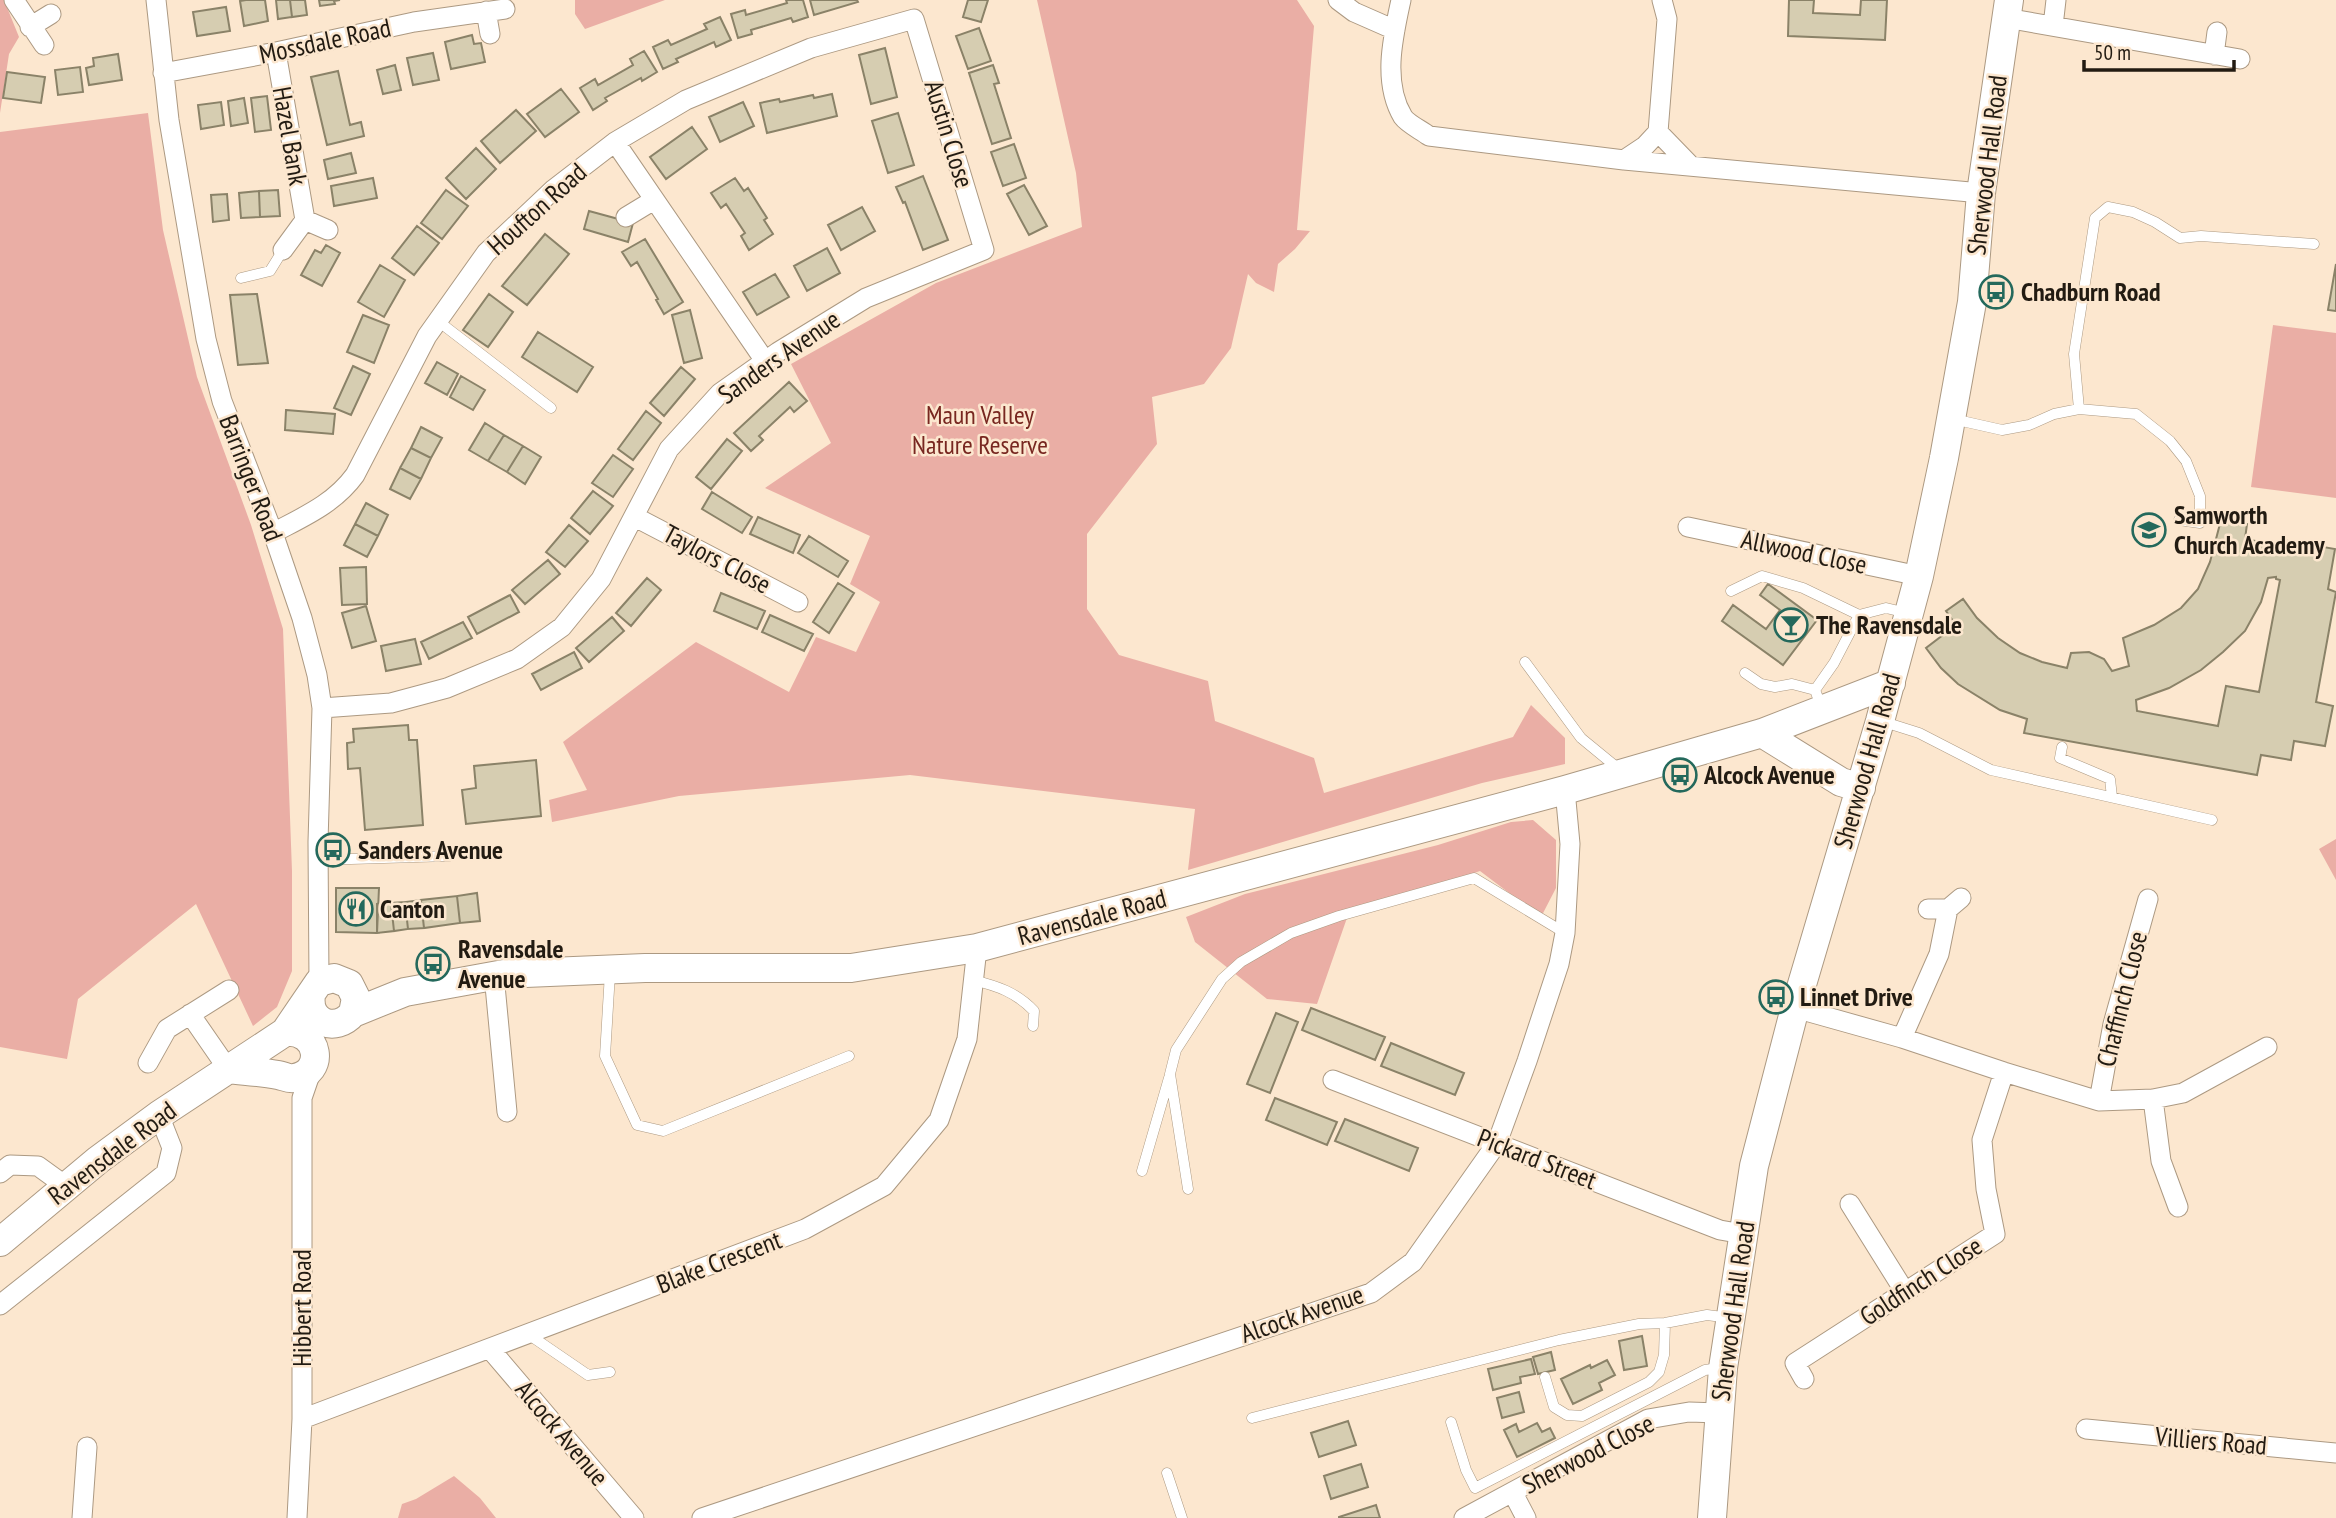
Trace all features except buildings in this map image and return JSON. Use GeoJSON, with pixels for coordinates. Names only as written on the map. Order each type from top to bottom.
{"type":"FeatureCollection","features":[{"type":"Feature","properties":{"kind":"main road","name":"Sherwood Hall Road"},"geometry":{"type":"LineString","coordinates":[[1712,1518],[1723,1367],[1754,1166],[1795,1008],[1881,721],[1919,576],[1972,302],[1981,192],[2007,9]]}},
{"type":"Feature","properties":{"kind":"main road","name":"Ravensdale Road"},"geometry":{"type":"LineString","coordinates":[[0,1242],[159,1115],[279,1036],[333,991],[405,992],[494,975],[611,969],[851,968],[977,948],[1565,790],[1762,733],[1825,702],[1891,682]]}},
{"type":"Feature","properties":{"kind":"main road"},"geometry":{"type":"LineString","coordinates":[[1825,702],[1862,712],[1881,721]]}},
{"type":"Feature","properties":{"kind":"main road"},"geometry":{"type":"LineString","coordinates":[[1762,733],[1841,782],[1861,788]]}},
{"type":"Feature","properties":{"kind":"main road"},"geometry":{"type":"LineString","coordinates":[[228,1069],[290,1084],[304,1075],[314,1057],[333,991]]}},
{"type":"Feature","properties":{"kind":"main road"},"geometry":{"type":"LineString","coordinates":[[290,1084],[270,1064],[268,1048],[279,1036],[300,1033],[307,1037],[314,1057]]}},
{"type":"Feature","properties":{"kind":"street"},"geometry":{"type":"LineString","coordinates":[[14,0],[44,45]]}},
{"type":"Feature","properties":{"kind":"street","name":"Barringer Road"},"geometry":{"type":"LineString","coordinates":[[156,0],[163,73],[206,339],[222,401],[273,533],[317,675],[321,708],[318,860],[333,991]]}},
{"type":"Feature","properties":{"kind":"street"},"geometry":{"type":"LineString","coordinates":[[1338,0],[1354,12],[1395,30]]}},
{"type":"Feature","properties":{"kind":"street"},"geometry":{"type":"LineString","coordinates":[[1401,0],[1395,30],[1391,84],[1404,119],[1429,136],[1624,160],[1981,192]]}},
{"type":"Feature","properties":{"kind":"street"},"geometry":{"type":"LineString","coordinates":[[1624,160],[1645,146],[1658,132],[1667,19],[1662,0]]}},
{"type":"Feature","properties":{"kind":"street"},"geometry":{"type":"LineString","coordinates":[[2053,26],[2056,0]]}},
{"type":"Feature","properties":{"kind":"street"},"geometry":{"type":"LineString","coordinates":[[2007,9],[2053,26],[2240,59]]}},
{"type":"Feature","properties":{"kind":"street","name":"Mossdale Road"},"geometry":{"type":"LineString","coordinates":[[163,73],[414,22],[495,10],[490,34]]}},
{"type":"Feature","properties":{"kind":"street"},"geometry":{"type":"LineString","coordinates":[[30,27],[51,13]]}},
{"type":"Feature","properties":{"kind":"street","name":"Houfton Road"},"geometry":{"type":"LineString","coordinates":[[273,533],[319,509],[346,487],[355,475],[427,336],[486,253],[554,189],[615,142],[686,100],[811,48],[914,19]]}},
{"type":"Feature","properties":{"kind":"street","name":"Austin Close"},"geometry":{"type":"LineString","coordinates":[[914,19],[984,250]]}},
{"type":"Feature","properties":{"kind":"street"},"geometry":{"type":"LineString","coordinates":[[2214,55],[2217,32]]}},
{"type":"Feature","properties":{"kind":"street","name":"Hazel Bank"},"geometry":{"type":"LineString","coordinates":[[276,52],[304,220],[283,250]]}},
{"type":"Feature","properties":{"kind":"street"},"geometry":{"type":"LineString","coordinates":[[1658,132],[1690,165]]}},
{"type":"Feature","properties":{"kind":"street"},"geometry":{"type":"LineString","coordinates":[[615,142],[765,361]]}},
{"type":"Feature","properties":{"kind":"street"},"geometry":{"type":"LineString","coordinates":[[626,217],[654,200]]}},
{"type":"Feature","properties":{"kind":"street","name":"Hazel Bank"},"geometry":{"type":"LineString","coordinates":[[304,220],[328,230]]}},
{"type":"Feature","properties":{"kind":"street","name":"Sanders Avenue"},"geometry":{"type":"LineString","coordinates":[[321,708],[391,703],[447,688],[517,659],[562,627],[601,579],[669,449],[720,393],[765,361],[866,298],[984,250]]}},
{"type":"Feature","properties":{"kind":"street","name":"Taylors Close"},"geometry":{"type":"LineString","coordinates":[[635,517],[798,602]]}},
{"type":"Feature","properties":{"kind":"street","name":"Allwood Close"},"geometry":{"type":"LineString","coordinates":[[1688,527],[1919,576]]}},
{"type":"Feature","properties":{"kind":"street","name":"Alcock Avenue"},"geometry":{"type":"LineString","coordinates":[[702,1518],[1371,1293],[1413,1262],[1497,1143],[1559,964],[1565,933],[1570,844],[1565,790]]}},
{"type":"Feature","properties":{"kind":"street","name":"Chaffinch Close"},"geometry":{"type":"LineString","coordinates":[[2099,1101],[2113,1024],[2148,899]]}},
{"type":"Feature","properties":{"kind":"street"},"geometry":{"type":"LineString","coordinates":[[1902,1038],[1939,954],[1954,904],[1928,909]]}},
{"type":"Feature","properties":{"kind":"street","name":"Blake Crescent"},"geometry":{"type":"LineString","coordinates":[[302,1419],[805,1229],[884,1186],[939,1120],[967,1039],[977,948]]}},
{"type":"Feature","properties":{"kind":"street"},"geometry":{"type":"LineString","coordinates":[[494,975],[507,1112]]}},
{"type":"Feature","properties":{"kind":"street"},"geometry":{"type":"LineString","coordinates":[[148,1063],[167,1029],[229,990]]}},
{"type":"Feature","properties":{"kind":"street"},"geometry":{"type":"LineString","coordinates":[[1795,1008],[1902,1038],[2099,1101],[2153,1098],[2183,1093],[2267,1047]]}},
{"type":"Feature","properties":{"kind":"street"},"geometry":{"type":"LineString","coordinates":[[190,1014],[228,1069]]}},
{"type":"Feature","properties":{"kind":"street","name":"Goldfinch Close"},"geometry":{"type":"LineString","coordinates":[[1804,1379],[1794,1363],[1995,1234],[1986,1189],[1982,1140],[2004,1072]]}},
{"type":"Feature","properties":{"kind":"street","name":"Pickard Street"},"geometry":{"type":"LineString","coordinates":[[1333,1080],[1720,1230],[1742,1234]]}},
{"type":"Feature","properties":{"kind":"street","name":"Hibbert Road"},"geometry":{"type":"LineString","coordinates":[[290,1084],[302,1419],[297,1518]]}},
{"type":"Feature","properties":{"kind":"street"},"geometry":{"type":"LineString","coordinates":[[2153,1098],[2161,1161],[2178,1207]]}},
{"type":"Feature","properties":{"kind":"street"},"geometry":{"type":"LineString","coordinates":[[0,1305],[166,1173],[172,1147],[159,1115]]}},
{"type":"Feature","properties":{"kind":"street"},"geometry":{"type":"LineString","coordinates":[[0,1173],[10,1166],[38,1166],[67,1187]]}},
{"type":"Feature","properties":{"kind":"street"},"geometry":{"type":"LineString","coordinates":[[1850,1204],[1905,1292]]}},
{"type":"Feature","properties":{"kind":"street","name":"Alcock Avenue"},"geometry":{"type":"LineString","coordinates":[[490,1349],[634,1518]]}},
{"type":"Feature","properties":{"kind":"street","name":"Sherwood Close"},"geometry":{"type":"LineString","coordinates":[[1464,1518],[1648,1419],[1689,1412],[1718,1413]]}},
{"type":"Feature","properties":{"kind":"street","name":"Villiers Road"},"geometry":{"type":"LineString","coordinates":[[2086,1429],[2336,1453]]}},
{"type":"Feature","properties":{"kind":"street"},"geometry":{"type":"LineString","coordinates":[[82,1518],[87,1447]]}},
{"type":"Feature","properties":{"kind":"street"},"geometry":{"type":"LineString","coordinates":[[1513,1493],[1526,1518]]}},
{"type":"Feature","properties":{"kind":"lane"},"geometry":{"type":"LineString","coordinates":[[2079,409],[2074,354],[2076,340],[2095,218],[2108,207],[2133,212],[2180,238],[2201,236],[2314,244]]}},
{"type":"Feature","properties":{"kind":"lane"},"geometry":{"type":"LineString","coordinates":[[241,278],[270,271],[283,250]]}},
{"type":"Feature","properties":{"kind":"lane"},"geometry":{"type":"LineString","coordinates":[[438,321],[551,408]]}},
{"type":"Feature","properties":{"kind":"lane"},"geometry":{"type":"LineString","coordinates":[[1951,418],[2002,430],[2029,425],[2054,414],[2079,409],[2136,414],[2170,441],[2186,461],[2200,496],[2200,523],[2179,520]]}},
{"type":"Feature","properties":{"kind":"lane"},"geometry":{"type":"LineString","coordinates":[[1731,591],[1762,576],[1803,588],[1859,615],[1886,608],[1908,613]]}},
{"type":"Feature","properties":{"kind":"lane"},"geometry":{"type":"LineString","coordinates":[[1745,673],[1761,684],[1775,687],[1792,684],[1825,702],[1834,663],[1859,615]]}},
{"type":"Feature","properties":{"kind":"lane"},"geometry":{"type":"LineString","coordinates":[[1525,662],[1581,738],[1623,773]]}},
{"type":"Feature","properties":{"kind":"lane"},"geometry":{"type":"LineString","coordinates":[[1881,721],[1919,733],[1991,770],[2213,820]]}},
{"type":"Feature","properties":{"kind":"lane"},"geometry":{"type":"LineString","coordinates":[[2062,747],[2060,758],[2110,779],[2112,797]]}},
{"type":"Feature","properties":{"kind":"lane"},"geometry":{"type":"LineString","coordinates":[[318,860],[450,856]]}},
{"type":"Feature","properties":{"kind":"lane"},"geometry":{"type":"LineString","coordinates":[[1142,1171],[1176,1050],[1222,979],[1241,962],[1291,933],[1339,916],[1474,878],[1565,933]]}},
{"type":"Feature","properties":{"kind":"lane"},"geometry":{"type":"LineString","coordinates":[[611,969],[605,1056],[637,1125],[663,1131],[849,1056]]}},
{"type":"Feature","properties":{"kind":"lane"},"geometry":{"type":"LineString","coordinates":[[973,980],[1002,987],[1028,1005],[1034,1011],[1033,1026]]}},
{"type":"Feature","properties":{"kind":"lane"},"geometry":{"type":"LineString","coordinates":[[1170,1074],[1188,1189]]}},
{"type":"Feature","properties":{"kind":"lane"},"geometry":{"type":"LineString","coordinates":[[1252,1418],[1559,1340],[1639,1324],[1665,1323],[1707,1315],[1730,1318]]}},
{"type":"Feature","properties":{"kind":"lane"},"geometry":{"type":"LineString","coordinates":[[1545,1377],[1554,1406],[1567,1415],[1582,1416],[1649,1382],[1659,1371],[1664,1354],[1665,1323]]}},
{"type":"Feature","properties":{"kind":"lane"},"geometry":{"type":"LineString","coordinates":[[528,1334],[589,1376],[610,1372]]}},
{"type":"Feature","properties":{"kind":"lane"},"geometry":{"type":"LineString","coordinates":[[1451,1422],[1466,1470],[1475,1488],[1704,1370],[1723,1367]]}},
{"type":"Feature","properties":{"kind":"lane"},"geometry":{"type":"LineString","coordinates":[[1167,1473],[1182,1518]]}},
{"type":"Feature","properties":{"kind":"green space"},"geometry":{"type":"Polygon","coordinates":[[[0,0],[4,0],[19,37],[9,54],[0,113],[0,0]]]}},
{"type":"Feature","properties":{"kind":"green space"},"geometry":{"type":"Polygon","coordinates":[[[575,0],[665,0],[585,29],[575,14],[575,0]]]}},
{"type":"Feature","properties":{"kind":"green space","name":"Maun Valley Nature Reserve"},"geometry":{"type":"Polygon","coordinates":[[[1037,0],[1297,0],[1314,26],[1297,230],[1310,231],[1278,264],[1274,292],[1256,283],[1248,274],[1231,348],[1204,384],[1152,397],[1157,444],[1087,534],[1087,609],[1119,655],[1208,681],[1215,721],[1314,758],[1324,793],[1513,737],[1531,705],[1565,738],[1565,764],[1482,783],[1188,870],[1195,809],[910,775],[679,796],[552,822],[549,800],[587,790],[563,742],[696,642],[789,692],[816,637],[856,652],[880,602],[850,584],[870,536],[765,488],[831,443],[791,364],[936,283],[1082,227],[1076,173],[1037,0]]]}},
{"type":"Feature","properties":{"kind":"green space"},"geometry":{"type":"Polygon","coordinates":[[[148,113],[163,230],[197,377],[251,525],[283,629],[292,871],[292,971],[277,1007],[253,1026],[196,904],[78,999],[67,1059],[0,1047],[0,132],[148,113]]]}},
{"type":"Feature","properties":{"kind":"green space"},"geometry":{"type":"Polygon","coordinates":[[[2273,325],[2336,333],[2336,498],[2251,487],[2273,325]]]}},
{"type":"Feature","properties":{"kind":"green space"},"geometry":{"type":"Polygon","coordinates":[[[1533,820],[1556,840],[1556,888],[1541,917],[1480,871],[1348,915],[1317,1004],[1267,999],[1195,942],[1186,917],[1245,894],[1438,845],[1511,822],[1533,820]]]}},
{"type":"Feature","properties":{"kind":"green space"},"geometry":{"type":"Polygon","coordinates":[[[2336,839],[2336,880],[2319,849],[2336,839]]]}},
{"type":"Feature","properties":{"kind":"green space"},"geometry":{"type":"Polygon","coordinates":[[[454,1476],[480,1498],[496,1518],[398,1518],[402,1504],[416,1499],[454,1476]]]}},
{"type":"Feature","properties":{"kind":"place","name":"Chadburn Road"},"geometry":{"type":"Point","coordinates":[1996,292]}},
{"type":"Feature","properties":{"kind":"place","name":"Samworth Church Academy"},"geometry":{"type":"Point","coordinates":[2149,530]}},
{"type":"Feature","properties":{"kind":"place","name":"The Ravensdale"},"geometry":{"type":"Point","coordinates":[1791,625]}},
{"type":"Feature","properties":{"kind":"place","name":"Alcock Avenue"},"geometry":{"type":"Point","coordinates":[1680,775]}},
{"type":"Feature","properties":{"kind":"place","name":"Sanders Avenue"},"geometry":{"type":"Point","coordinates":[333,850]}},
{"type":"Feature","properties":{"kind":"place","name":"Canton"},"geometry":{"type":"Point","coordinates":[356,909]}},
{"type":"Feature","properties":{"kind":"place","name":"Ravensdale Avenue"},"geometry":{"type":"Point","coordinates":[433,964]}},
{"type":"Feature","properties":{"kind":"place","name":"Linnet Drive"},"geometry":{"type":"Point","coordinates":[1776,997]}}]}
